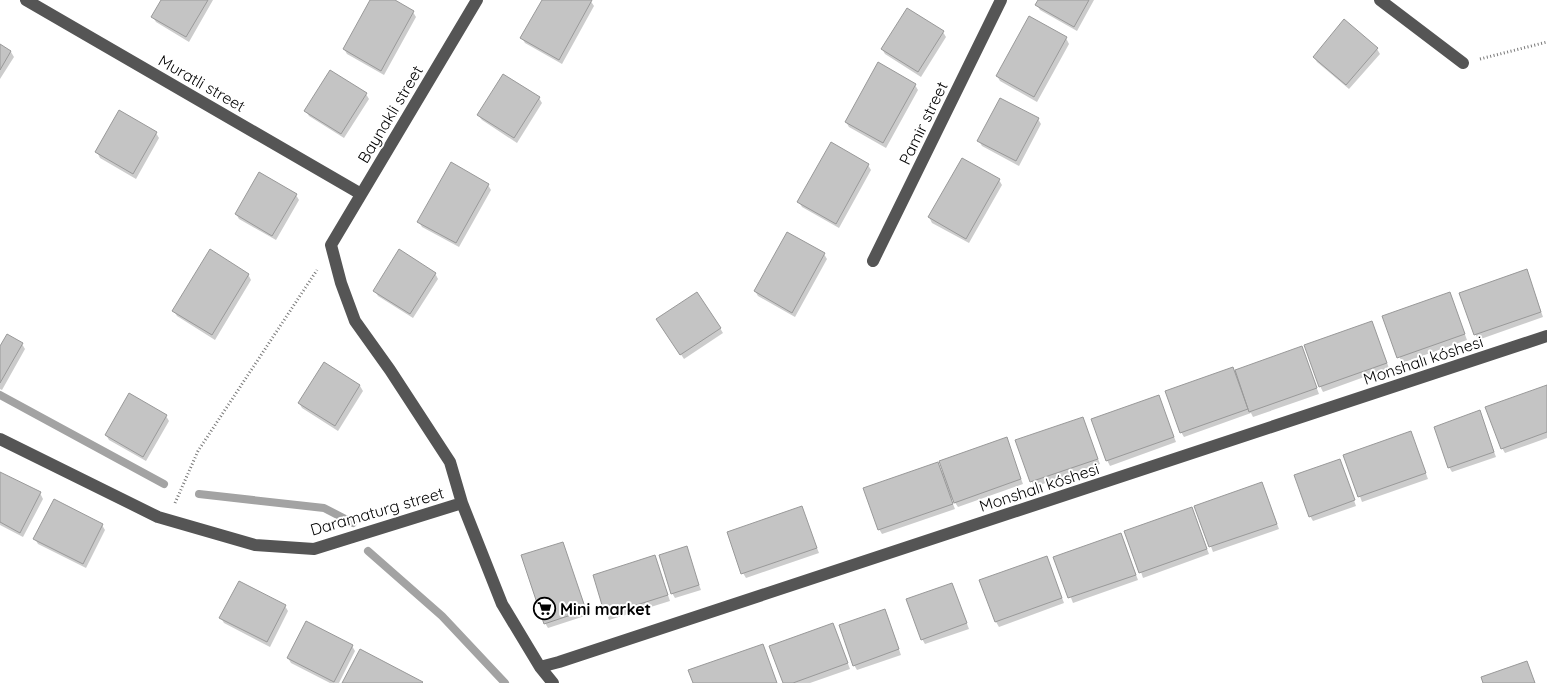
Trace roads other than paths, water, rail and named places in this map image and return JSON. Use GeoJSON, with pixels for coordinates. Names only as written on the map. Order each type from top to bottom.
{"type":"FeatureCollection","features":[{"type":"Feature","properties":{"kind":"street","name":"Muratli street"},"geometry":{"type":"LineString","coordinates":[[26,0],[361,194]]}},
{"type":"Feature","properties":{"kind":"street","name":"Baynakli street"},"geometry":{"type":"LineString","coordinates":[[462,503],[450,462],[390,370],[355,321],[341,284],[332,244],[477,0]]}},
{"type":"Feature","properties":{"kind":"street","name":"Pamir street"},"geometry":{"type":"LineString","coordinates":[[873,261],[1001,0]]}},
{"type":"Feature","properties":{"kind":"street"},"geometry":{"type":"LineString","coordinates":[[1380,0],[1463,63]]}},
{"type":"Feature","properties":{"kind":"street","name":"Monshalı kóshesi"},"geometry":{"type":"LineString","coordinates":[[540,667],[1547,336]]}},
{"type":"Feature","properties":{"kind":"street","name":"Daramaturg street"},"geometry":{"type":"LineString","coordinates":[[0,439],[158,517],[255,545],[314,549],[462,503],[502,604],[540,667],[553,683]]}},
{"type":"Feature","properties":{"kind":"waterway"},"geometry":{"type":"LineString","coordinates":[[0,395],[164,484]]}},
{"type":"Feature","properties":{"kind":"waterway"},"geometry":{"type":"LineString","coordinates":[[199,494],[324,508],[353,523]]}},
{"type":"Feature","properties":{"kind":"waterway"},"geometry":{"type":"LineString","coordinates":[[368,551],[442,616],[505,683]]}},
{"type":"Feature","properties":{"kind":"place","name":"Mini market"},"geometry":{"type":"Point","coordinates":[544,609]}}]}
